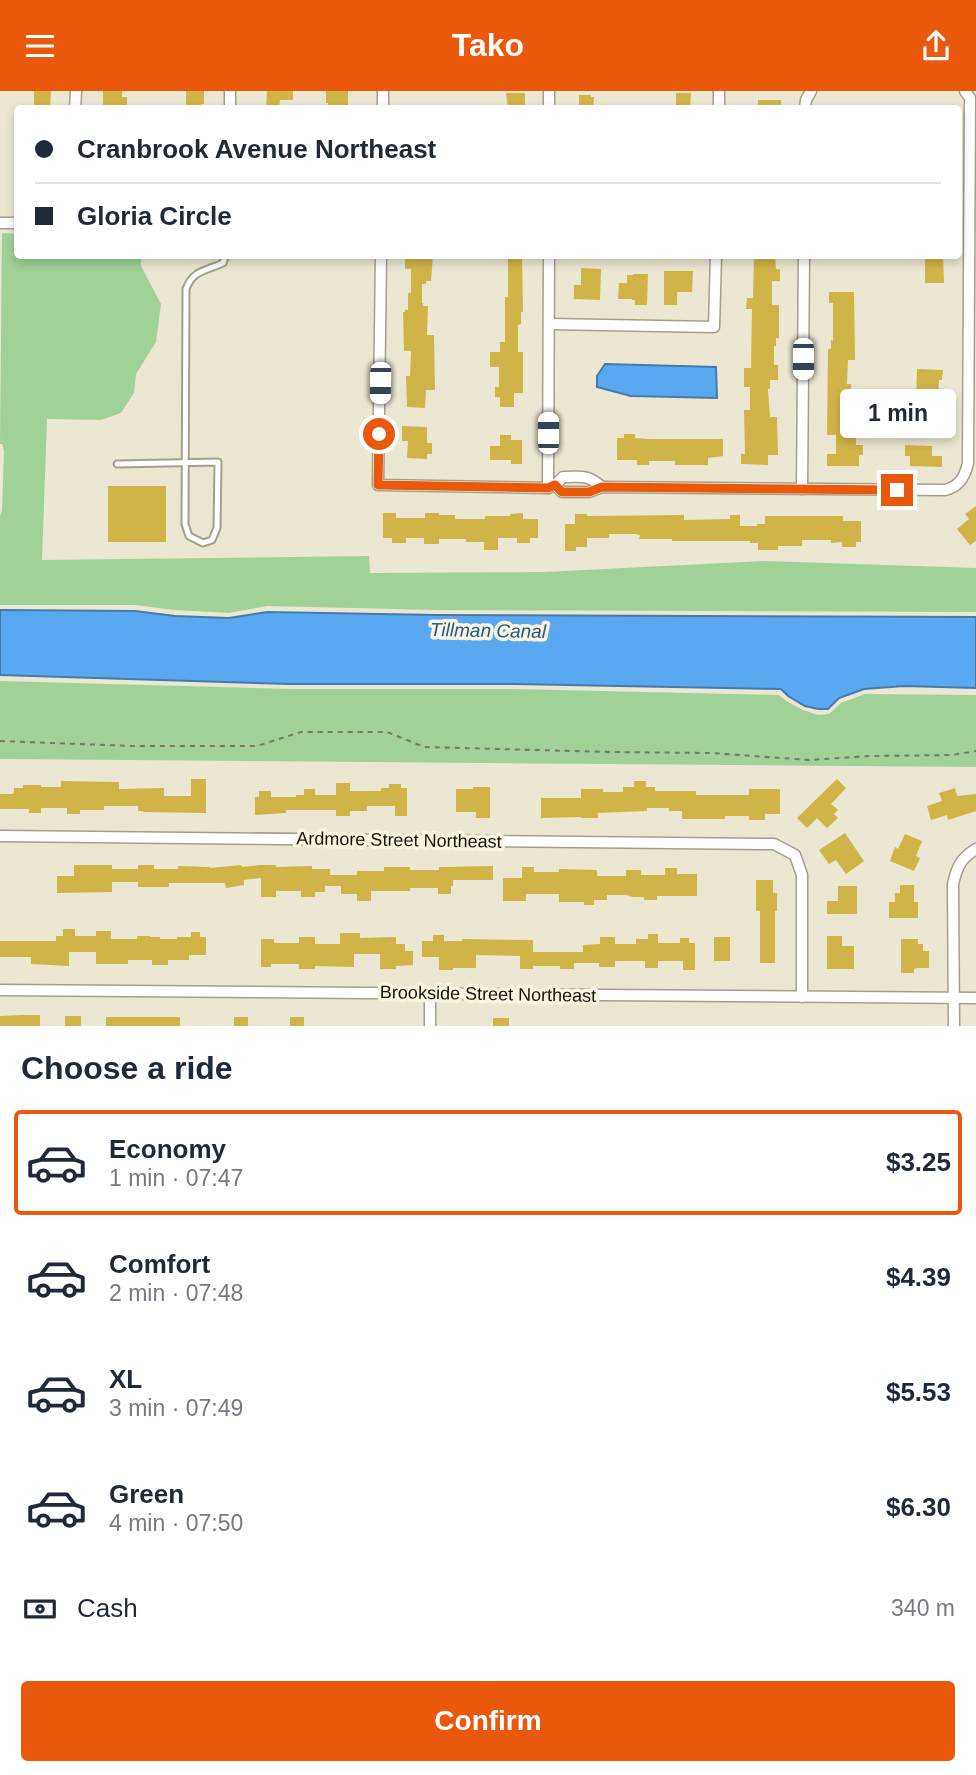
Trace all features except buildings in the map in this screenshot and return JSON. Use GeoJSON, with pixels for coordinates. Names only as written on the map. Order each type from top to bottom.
{"type":"FeatureCollection","features":[{"type":"Feature","properties":{"kind":"street"},"geometry":{"type":"LineString","coordinates":[[381,259],[378,485],[552,487],[562,492],[589,492],[602,487],[953,488],[966,473],[968,463],[970,99],[965,91]]}},
{"type":"Feature","properties":{"kind":"street"},"geometry":{"type":"LineString","coordinates":[[549,259],[552,487]]}},
{"type":"Feature","properties":{"kind":"street"},"geometry":{"type":"LineString","coordinates":[[549,324],[714,327],[716,259]]}},
{"type":"Feature","properties":{"kind":"street"},"geometry":{"type":"LineString","coordinates":[[802,489],[804,259]]}},
{"type":"Feature","properties":{"kind":"street"},"geometry":{"type":"LineString","coordinates":[[552,487],[563,477],[591,477],[602,487]]}},
{"type":"Feature","properties":{"kind":"street","name":"Ardmore Street Northeast"},"geometry":{"type":"LineString","coordinates":[[0,836],[774,844],[795,855],[802,875],[802,997]]}},
{"type":"Feature","properties":{"kind":"street"},"geometry":{"type":"LineString","coordinates":[[954,1026],[953,884],[958,866],[972,852]]}},
{"type":"Feature","properties":{"kind":"street","name":"Brookside Street Northeast"},"geometry":{"type":"LineString","coordinates":[[0,990],[976,998]]}},
{"type":"Feature","properties":{"kind":"street"},"geometry":{"type":"LineString","coordinates":[[430,993],[430,1026]]}},
{"type":"Feature","properties":{"kind":"lane"},"geometry":{"type":"LineString","coordinates":[[117,464],[185,461],[218,462],[217,528],[212,540],[203,543],[189,536],[185,524],[185,461],[187,289],[190,279],[197,273],[223,263],[224,259]]}},
{"type":"Feature","properties":{"kind":"path"},"geometry":{"type":"LineString","coordinates":[[0,741],[133,746],[257,746],[301,732],[387,732],[424,747],[611,753],[712,753],[809,760],[952,755],[976,751]]}},
{"type":"Feature","properties":{"kind":"green space"},"geometry":{"type":"Polygon","coordinates":[[[2,233],[14,234],[14,259],[141,259],[141,266],[161,304],[156,342],[136,374],[134,393],[121,413],[101,420],[47,419],[42,560],[369,556],[370,573],[545,572],[765,561],[976,568],[976,612],[437,610],[267,606],[229,613],[135,605],[0,605],[0,516],[4,451],[0,444],[2,233]]]}},
{"type":"Feature","properties":{"kind":"green space"},"geometry":{"type":"Polygon","coordinates":[[[0,681],[290,689],[514,689],[779,695],[803,710],[818,715],[829,714],[841,703],[865,694],[976,695],[976,767],[0,759],[0,681]]]}},
{"type":"Feature","properties":{"kind":"water"},"geometry":{"type":"Polygon","coordinates":[[[605,364],[716,367],[717,398],[631,396],[597,387],[597,376],[605,364]]]}},
{"type":"Feature","properties":{"kind":"water","name":"Tillman Canal"},"geometry":{"type":"Polygon","coordinates":[[[0,610],[135,611],[229,618],[267,612],[976,617],[976,688],[904,686],[864,689],[839,698],[828,709],[818,709],[805,706],[781,689],[514,684],[290,684],[0,675],[0,610]]]}},
{"type":"Feature","properties":{"kind":"route"},"geometry":{"type":"LineString","coordinates":[[379,434],[378,485],[548,488],[555,485],[562,492],[589,492],[602,487],[897,490]]}}]}
